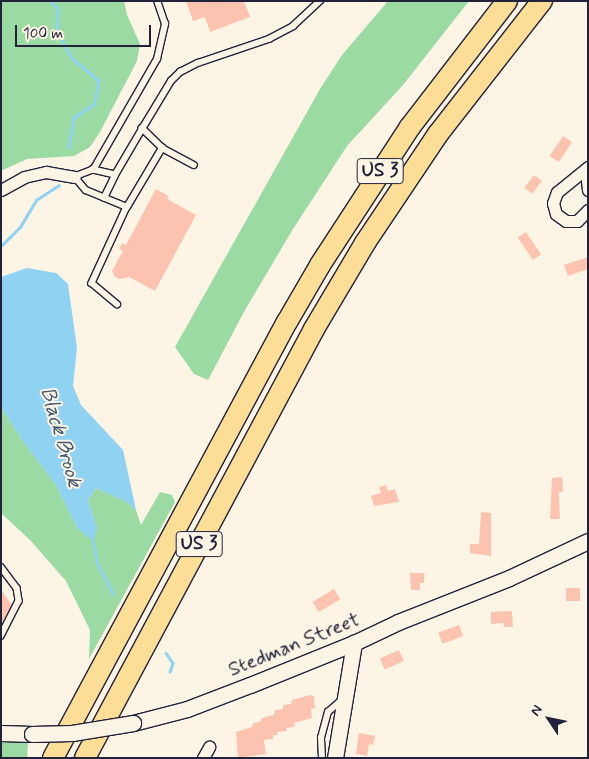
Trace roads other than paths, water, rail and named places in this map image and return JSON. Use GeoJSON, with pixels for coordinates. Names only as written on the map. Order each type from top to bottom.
{"type":"FeatureCollection","features":[{"type":"Feature","properties":{"kind":"highway","name":"US 3"},"geometry":{"type":"LineString","coordinates":[[53,758],[279,337],[324,258],[410,127],[507,1]]}},
{"type":"Feature","properties":{"kind":"highway","name":"US 3"},"geometry":{"type":"LineString","coordinates":[[85,758],[314,329],[365,243],[438,134],[542,1]]}},
{"type":"Feature","properties":{"kind":"main road","name":"Stedman Street"},"geometry":{"type":"LineString","coordinates":[[1,733],[72,733],[133,723],[207,702],[509,578],[588,542]]}},
{"type":"Feature","properties":{"kind":"main road"},"geometry":{"type":"LineString","coordinates":[[335,758],[354,643]]}},
{"type":"Feature","properties":{"kind":"street"},"geometry":{"type":"LineString","coordinates":[[587,169],[588,190]]}},
{"type":"Feature","properties":{"kind":"street"},"geometry":{"type":"LineString","coordinates":[[587,169],[557,192],[553,207],[559,217],[570,222],[581,219],[588,210]]}},
{"type":"Feature","properties":{"kind":"street"},"geometry":{"type":"LineString","coordinates":[[1,190],[24,177],[46,172],[75,177]]}},
{"type":"Feature","properties":{"kind":"street"},"geometry":{"type":"LineString","coordinates":[[204,758],[209,747]]}},
{"type":"Feature","properties":{"kind":"lane"},"geometry":{"type":"LineString","coordinates":[[94,170],[157,59],[165,24],[158,1]]}},
{"type":"Feature","properties":{"kind":"lane"},"geometry":{"type":"LineString","coordinates":[[104,198],[115,175],[142,130],[168,87],[180,72],[198,63],[269,39],[293,26],[320,1]]}},
{"type":"Feature","properties":{"kind":"lane"},"geometry":{"type":"LineString","coordinates":[[142,130],[162,148],[194,165]]}},
{"type":"Feature","properties":{"kind":"lane"},"geometry":{"type":"LineString","coordinates":[[116,304],[92,283],[127,207],[162,148]]}},
{"type":"Feature","properties":{"kind":"lane"},"geometry":{"type":"LineString","coordinates":[[115,175],[94,170],[75,177],[86,190],[127,207]]}},
{"type":"Feature","properties":{"kind":"lane"},"geometry":{"type":"LineString","coordinates":[[1,567],[17,588],[19,601],[1,636]]}},
{"type":"Feature","properties":{"kind":"lane"},"geometry":{"type":"LineString","coordinates":[[322,758],[321,738],[328,712],[345,697]]}},
{"type":"Feature","properties":{"kind":"water"},"geometry":{"type":"Polygon","coordinates":[[[27,268],[56,273],[68,284],[77,348],[73,386],[81,405],[123,450],[136,510],[125,501],[96,488],[88,500],[97,528],[93,541],[77,528],[56,485],[22,440],[1,407],[1,277],[27,268]]]}},
{"type":"Feature","properties":{"kind":"waterway","name":"Black Brook"},"geometry":{"type":"LineString","coordinates":[[51,1],[58,9],[57,30],[72,58],[99,81],[95,104],[74,118],[69,148]]}},
{"type":"Feature","properties":{"kind":"waterway","name":"Black Brook"},"geometry":{"type":"LineString","coordinates":[[1,246],[20,227],[36,200],[59,185]]}},
{"type":"Feature","properties":{"kind":"waterway","name":"Black Brook"},"geometry":{"type":"LineString","coordinates":[[93,539],[98,564],[113,594]]}},
{"type":"Feature","properties":{"kind":"waterway","name":"Black Brook"},"geometry":{"type":"LineString","coordinates":[[166,653],[173,663],[170,672]]}}]}
